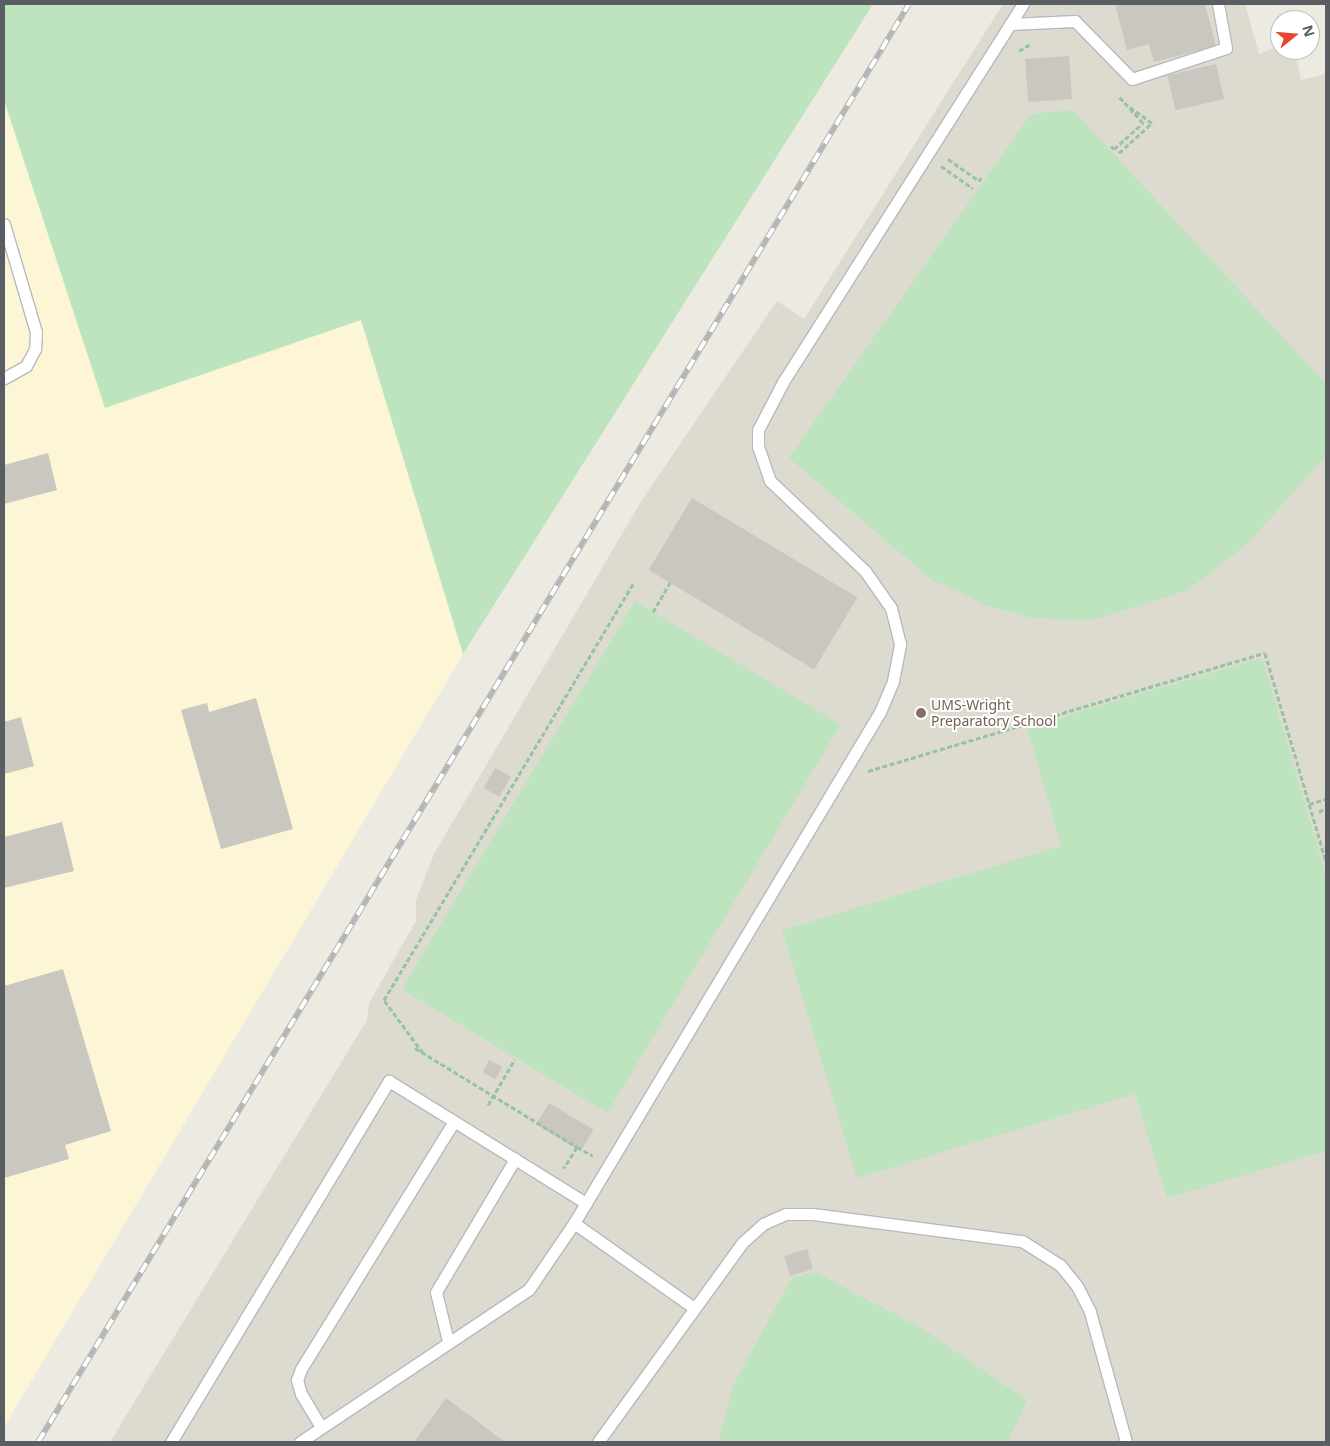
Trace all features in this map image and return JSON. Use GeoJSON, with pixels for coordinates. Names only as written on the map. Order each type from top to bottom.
{"type":"FeatureCollection","features":[{"type":"Feature","properties":{"kind":"lane"},"geometry":{"type":"LineString","coordinates":[[300,1442],[448,1341],[530,1289],[574,1223],[880,712],[893,681],[898,626],[882,591],[770,481],[758,447],[758,430],[783,382],[1023,4]]}},
{"type":"Feature","properties":{"kind":"lane"},"geometry":{"type":"LineString","coordinates":[[1010,24],[1075,21],[1132,80],[1226,48],[1218,4]]}},
{"type":"Feature","properties":{"kind":"lane"},"geometry":{"type":"LineString","coordinates":[[4,224],[36,332],[35,349],[26,366],[4,378]]}},
{"type":"Feature","properties":{"kind":"lane"},"geometry":{"type":"LineString","coordinates":[[171,1442],[389,1081],[586,1203]]}},
{"type":"Feature","properties":{"kind":"lane"},"geometry":{"type":"LineString","coordinates":[[321,1427],[301,1394],[297,1380],[300,1369],[454,1122]]}},
{"type":"Feature","properties":{"kind":"lane"},"geometry":{"type":"LineString","coordinates":[[448,1341],[436,1292],[515,1158]]}},
{"type":"Feature","properties":{"kind":"lane"},"geometry":{"type":"LineString","coordinates":[[598,1442],[742,1243],[763,1224],[785,1214],[1022,1241],[1060,1265],[1078,1286],[1090,1312],[1126,1442]]}},
{"type":"Feature","properties":{"kind":"lane"},"geometry":{"type":"LineString","coordinates":[[574,1223],[694,1308]]}},
{"type":"Feature","properties":{"kind":"path"},"geometry":{"type":"LineString","coordinates":[[1015,56],[1021,48],[1040,43]]}},
{"type":"Feature","properties":{"kind":"path"},"geometry":{"type":"LineString","coordinates":[[1111,146],[1114,149],[1143,122],[1117,94]]}},
{"type":"Feature","properties":{"kind":"path"},"geometry":{"type":"LineString","coordinates":[[1119,153],[1152,123],[1130,107]]}},
{"type":"Feature","properties":{"kind":"path"},"geometry":{"type":"LineString","coordinates":[[949,153],[946,158],[979,181],[981,178]]}},
{"type":"Feature","properties":{"kind":"path"},"geometry":{"type":"LineString","coordinates":[[936,162],[973,188]]}},
{"type":"Feature","properties":{"kind":"path"},"geometry":{"type":"LineString","coordinates":[[423,1053],[384,1000],[634,582]]}},
{"type":"Feature","properties":{"kind":"path"},"geometry":{"type":"LineString","coordinates":[[653,612],[670,582]]}},
{"type":"Feature","properties":{"kind":"path"},"geometry":{"type":"LineString","coordinates":[[862,773],[1265,653],[1326,861]]}},
{"type":"Feature","properties":{"kind":"path"},"geometry":{"type":"LineString","coordinates":[[1309,804],[1326,799]]}},
{"type":"Feature","properties":{"kind":"path"},"geometry":{"type":"LineString","coordinates":[[1319,812],[1326,807]]}},
{"type":"Feature","properties":{"kind":"path"},"geometry":{"type":"LineString","coordinates":[[415,1048],[595,1158]]}},
{"type":"Feature","properties":{"kind":"path"},"geometry":{"type":"LineString","coordinates":[[488,1105],[515,1059]]}},
{"type":"Feature","properties":{"kind":"path"},"geometry":{"type":"LineString","coordinates":[[562,1170],[577,1147]]}},
{"type":"Feature","properties":{"kind":"shaded area","name":"UMS-Wright Preparatory School"},"geometry":{"type":"Polygon","coordinates":[[[1003,4],[1245,4],[1259,54],[1270,50],[1270,60],[1297,60],[1301,80],[1326,74],[1326,1442],[110,1442],[367,1020],[369,1003],[416,921],[416,900],[434,854],[642,500],[777,301],[804,319],[1003,4]]]}},
{"type":"Feature","properties":{"kind":"shaded area"},"geometry":{"type":"Polygon","coordinates":[[[4,100],[105,407],[361,320],[463,654],[4,1427],[4,100]]]}},
{"type":"Feature","properties":{"kind":"green space"},"geometry":{"type":"Polygon","coordinates":[[[4,4],[873,4],[463,654],[361,320],[105,408],[4,100],[4,4]]]}},
{"type":"Feature","properties":{"kind":"green space"},"geometry":{"type":"Polygon","coordinates":[[[1073,110],[1326,384],[1326,456],[1248,543],[1188,590],[1090,621],[1032,618],[988,606],[932,580],[789,458],[1031,114],[1073,110]]]}},
{"type":"Feature","properties":{"kind":"green space"},"geometry":{"type":"Polygon","coordinates":[[[635,601],[841,725],[607,1113],[402,989],[635,601]]]}},
{"type":"Feature","properties":{"kind":"green space"},"geometry":{"type":"Polygon","coordinates":[[[1262,658],[1326,875],[1326,1151],[1167,1198],[1135,1094],[857,1178],[782,930],[1061,846],[1027,727],[1262,658]]]}},
{"type":"Feature","properties":{"kind":"green space"},"geometry":{"type":"Polygon","coordinates":[[[815,1272],[918,1326],[1027,1400],[1008,1442],[718,1442],[734,1383],[792,1278],[815,1272]]]}},
{"type":"Feature","properties":{"kind":"building"},"geometry":{"type":"Polygon","coordinates":[[[1115,4],[1205,4],[1216,46],[1154,62],[1149,44],[1127,50],[1115,4]]]}},
{"type":"Feature","properties":{"kind":"building"},"geometry":{"type":"Polygon","coordinates":[[[1069,56],[1072,99],[1028,102],[1025,59],[1069,56]]]}},
{"type":"Feature","properties":{"kind":"building"},"geometry":{"type":"Polygon","coordinates":[[[1216,64],[1224,99],[1175,110],[1167,75],[1216,64]]]}},
{"type":"Feature","properties":{"kind":"building"},"geometry":{"type":"Polygon","coordinates":[[[48,453],[57,490],[4,504],[4,465],[48,453]]]}},
{"type":"Feature","properties":{"kind":"building"},"geometry":{"type":"Polygon","coordinates":[[[692,498],[857,597],[814,669],[649,570],[692,498]]]}},
{"type":"Feature","properties":{"kind":"building"},"geometry":{"type":"Polygon","coordinates":[[[256,698],[293,829],[221,849],[181,710],[207,703],[209,712],[256,698]]]}},
{"type":"Feature","properties":{"kind":"building"},"geometry":{"type":"Polygon","coordinates":[[[21,717],[34,766],[4,774],[4,722],[21,717]]]}},
{"type":"Feature","properties":{"kind":"building"},"geometry":{"type":"Polygon","coordinates":[[[495,768],[511,777],[500,797],[484,788],[495,768]]]}},
{"type":"Feature","properties":{"kind":"building"},"geometry":{"type":"Polygon","coordinates":[[[62,822],[74,871],[4,888],[4,837],[62,822]]]}},
{"type":"Feature","properties":{"kind":"building"},"geometry":{"type":"Polygon","coordinates":[[[63,969],[111,1131],[65,1145],[69,1159],[4,1178],[4,986],[63,969]]]}},
{"type":"Feature","properties":{"kind":"building"},"geometry":{"type":"Polygon","coordinates":[[[489,1060],[502,1067],[496,1079],[482,1072],[489,1060]]]}},
{"type":"Feature","properties":{"kind":"building"},"geometry":{"type":"Polygon","coordinates":[[[549,1103],[594,1130],[581,1151],[536,1124],[549,1103]]]}},
{"type":"Feature","properties":{"kind":"building"},"geometry":{"type":"Polygon","coordinates":[[[807,1249],[813,1269],[790,1276],[784,1256],[807,1249]]]}},
{"type":"Feature","properties":{"kind":"building"},"geometry":{"type":"Polygon","coordinates":[[[446,1398],[505,1442],[414,1442],[446,1398]]]}},
{"type":"Feature","properties":{"kind":"railway"},"geometry":{"type":"LineString","coordinates":[[38,1442],[909,4]]}},
{"type":"Feature","properties":{"kind":"place","name":"UMS-Wright Preparatory School"},"geometry":{"type":"Point","coordinates":[921,713]}}]}
